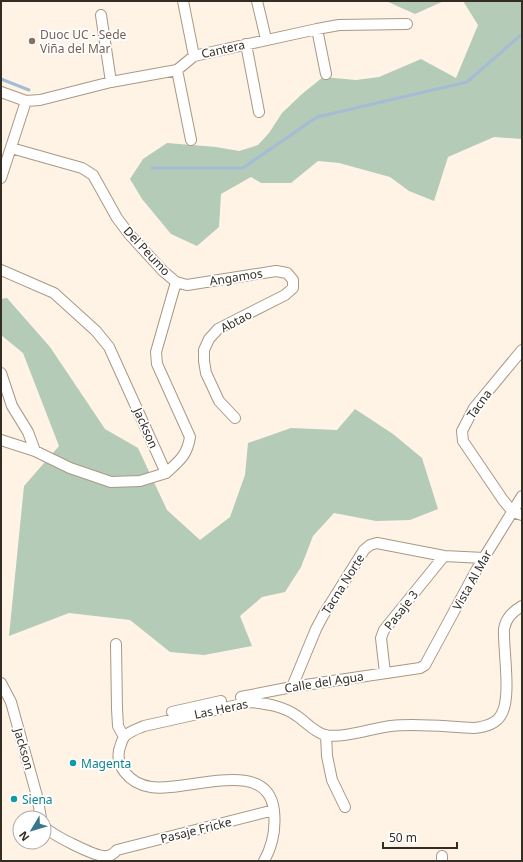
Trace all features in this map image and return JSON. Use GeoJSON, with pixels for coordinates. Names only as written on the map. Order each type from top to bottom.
{"type":"FeatureCollection","features":[{"type":"Feature","properties":{"kind":"street"},"geometry":{"type":"LineString","coordinates":[[183,1],[194,56]]}},
{"type":"Feature","properties":{"kind":"street"},"geometry":{"type":"LineString","coordinates":[[257,1],[266,40]]}},
{"type":"Feature","properties":{"kind":"street"},"geometry":{"type":"LineString","coordinates":[[101,15],[111,82]]}},
{"type":"Feature","properties":{"kind":"street","name":"Cantera"},"geometry":{"type":"LineString","coordinates":[[178,70],[194,56],[317,29],[339,25],[407,24]]}},
{"type":"Feature","properties":{"kind":"street"},"geometry":{"type":"LineString","coordinates":[[317,29],[326,74]]}},
{"type":"Feature","properties":{"kind":"street"},"geometry":{"type":"LineString","coordinates":[[246,44],[259,112]]}},
{"type":"Feature","properties":{"kind":"street"},"geometry":{"type":"LineString","coordinates":[[1,92],[26,101],[40,100],[111,82],[178,70],[191,140]]}},
{"type":"Feature","properties":{"kind":"street"},"geometry":{"type":"LineString","coordinates":[[1,178],[26,101]]}},
{"type":"Feature","properties":{"kind":"street","name":"Del Peumo"},"geometry":{"type":"LineString","coordinates":[[11,148],[82,168],[93,175],[117,218],[129,234],[163,271],[176,282],[156,352],[157,364],[190,437],[188,449],[182,458],[166,474]]}},
{"type":"Feature","properties":{"kind":"street","name":"Jackson"},"geometry":{"type":"LineString","coordinates":[[1,270],[54,293],[96,331],[109,347],[166,474]]}},
{"type":"Feature","properties":{"kind":"street","name":"Angamos"},"geometry":{"type":"LineString","coordinates":[[176,282],[187,285],[276,271],[287,273],[293,280]]}},
{"type":"Feature","properties":{"kind":"street","name":"Abtao"},"geometry":{"type":"LineString","coordinates":[[235,418],[219,401],[206,373],[204,350],[209,339],[218,329],[285,296],[293,288],[293,280]]}},
{"type":"Feature","properties":{"kind":"street","name":"Tacna"},"geometry":{"type":"LineString","coordinates":[[517,514],[478,464],[463,441],[462,431],[474,408],[522,350]]}},
{"type":"Feature","properties":{"kind":"street"},"geometry":{"type":"LineString","coordinates":[[1,373],[12,406],[28,432],[35,451]]}},
{"type":"Feature","properties":{"kind":"street"},"geometry":{"type":"LineString","coordinates":[[1,440],[35,451],[70,468],[111,482],[140,481],[166,474]]}},
{"type":"Feature","properties":{"kind":"street","name":"Vista Al Mar"},"geometry":{"type":"LineString","coordinates":[[425,665],[484,558],[517,514],[522,496]]}},
{"type":"Feature","properties":{"kind":"street","name":"Tacna Norte"},"geometry":{"type":"LineString","coordinates":[[292,687],[316,629],[324,614],[364,550],[370,545],[377,544],[444,556],[484,558]]}},
{"type":"Feature","properties":{"kind":"street","name":"Pasaje 3"},"geometry":{"type":"LineString","coordinates":[[385,672],[381,638],[384,630],[444,556]]}},
{"type":"Feature","properties":{"kind":"street"},"geometry":{"type":"LineString","coordinates":[[345,807],[332,780],[327,756],[326,735],[342,735],[392,726],[416,725],[474,728],[484,727],[497,720],[501,716],[506,700],[504,629],[510,614],[522,606]]}},
{"type":"Feature","properties":{"kind":"street"},"geometry":{"type":"LineString","coordinates":[[116,644],[116,709],[118,726],[124,737],[118,751],[122,768],[129,777],[150,787],[169,788],[233,779],[253,783],[264,789],[271,798],[274,810],[275,826],[273,840],[264,861]]}},
{"type":"Feature","properties":{"kind":"street","name":"Calle del Agua"},"geometry":{"type":"LineString","coordinates":[[230,703],[292,687],[420,668],[425,665]]}},
{"type":"Feature","properties":{"kind":"street","name":"Jackson"},"geometry":{"type":"LineString","coordinates":[[1,683],[11,702],[40,810]]}},
{"type":"Feature","properties":{"kind":"street","name":"Las Heras"},"geometry":{"type":"LineString","coordinates":[[172,712],[230,703],[251,702],[278,706],[298,716],[315,731],[326,735]]}},
{"type":"Feature","properties":{"kind":"street","name":"Las Heras"},"geometry":{"type":"LineString","coordinates":[[124,737],[131,731],[144,726],[230,703]]}},
{"type":"Feature","properties":{"kind":"street","name":"Pasaje Fricke"},"geometry":{"type":"LineString","coordinates":[[52,833],[97,855],[108,856],[117,850],[274,810]]}},
{"type":"Feature","properties":{"kind":"green space"},"geometry":{"type":"Polygon","coordinates":[[[386,1],[444,1],[415,14],[386,1]]]}},
{"type":"Feature","properties":{"kind":"green space"},"geometry":{"type":"Polygon","coordinates":[[[463,1],[522,1],[522,139],[494,137],[448,157],[434,201],[409,191],[390,177],[339,163],[318,161],[291,183],[261,183],[251,177],[221,194],[219,227],[197,246],[171,234],[142,199],[130,179],[143,159],[167,143],[216,147],[239,151],[258,145],[269,133],[282,113],[323,77],[356,80],[379,77],[421,59],[456,78],[478,25],[463,1]]]}},
{"type":"Feature","properties":{"kind":"green space"},"geometry":{"type":"Polygon","coordinates":[[[7,298],[50,347],[105,429],[138,448],[167,510],[200,540],[230,517],[245,475],[248,443],[291,428],[337,430],[355,409],[393,434],[422,458],[438,509],[410,520],[376,521],[334,513],[313,536],[301,567],[285,592],[262,597],[240,616],[252,646],[204,655],[170,652],[130,620],[69,613],[9,636],[24,486],[59,446],[23,353],[1,335],[1,299],[7,298]]]}},
{"type":"Feature","properties":{"kind":"waterway"},"geometry":{"type":"LineString","coordinates":[[152,168],[243,168],[317,117],[467,82],[522,34]]}},
{"type":"Feature","properties":{"kind":"waterway"},"geometry":{"type":"LineString","coordinates":[[1,79],[29,90]]}},
{"type":"Feature","properties":{"kind":"place","name":"Duoc UC - Sede Viña del Mar"},"geometry":{"type":"Point","coordinates":[32,41]}},
{"type":"Feature","properties":{"kind":"place","name":"Magenta"},"geometry":{"type":"Point","coordinates":[73,763]}},
{"type":"Feature","properties":{"kind":"place","name":"Siena"},"geometry":{"type":"Point","coordinates":[14,799]}}]}
